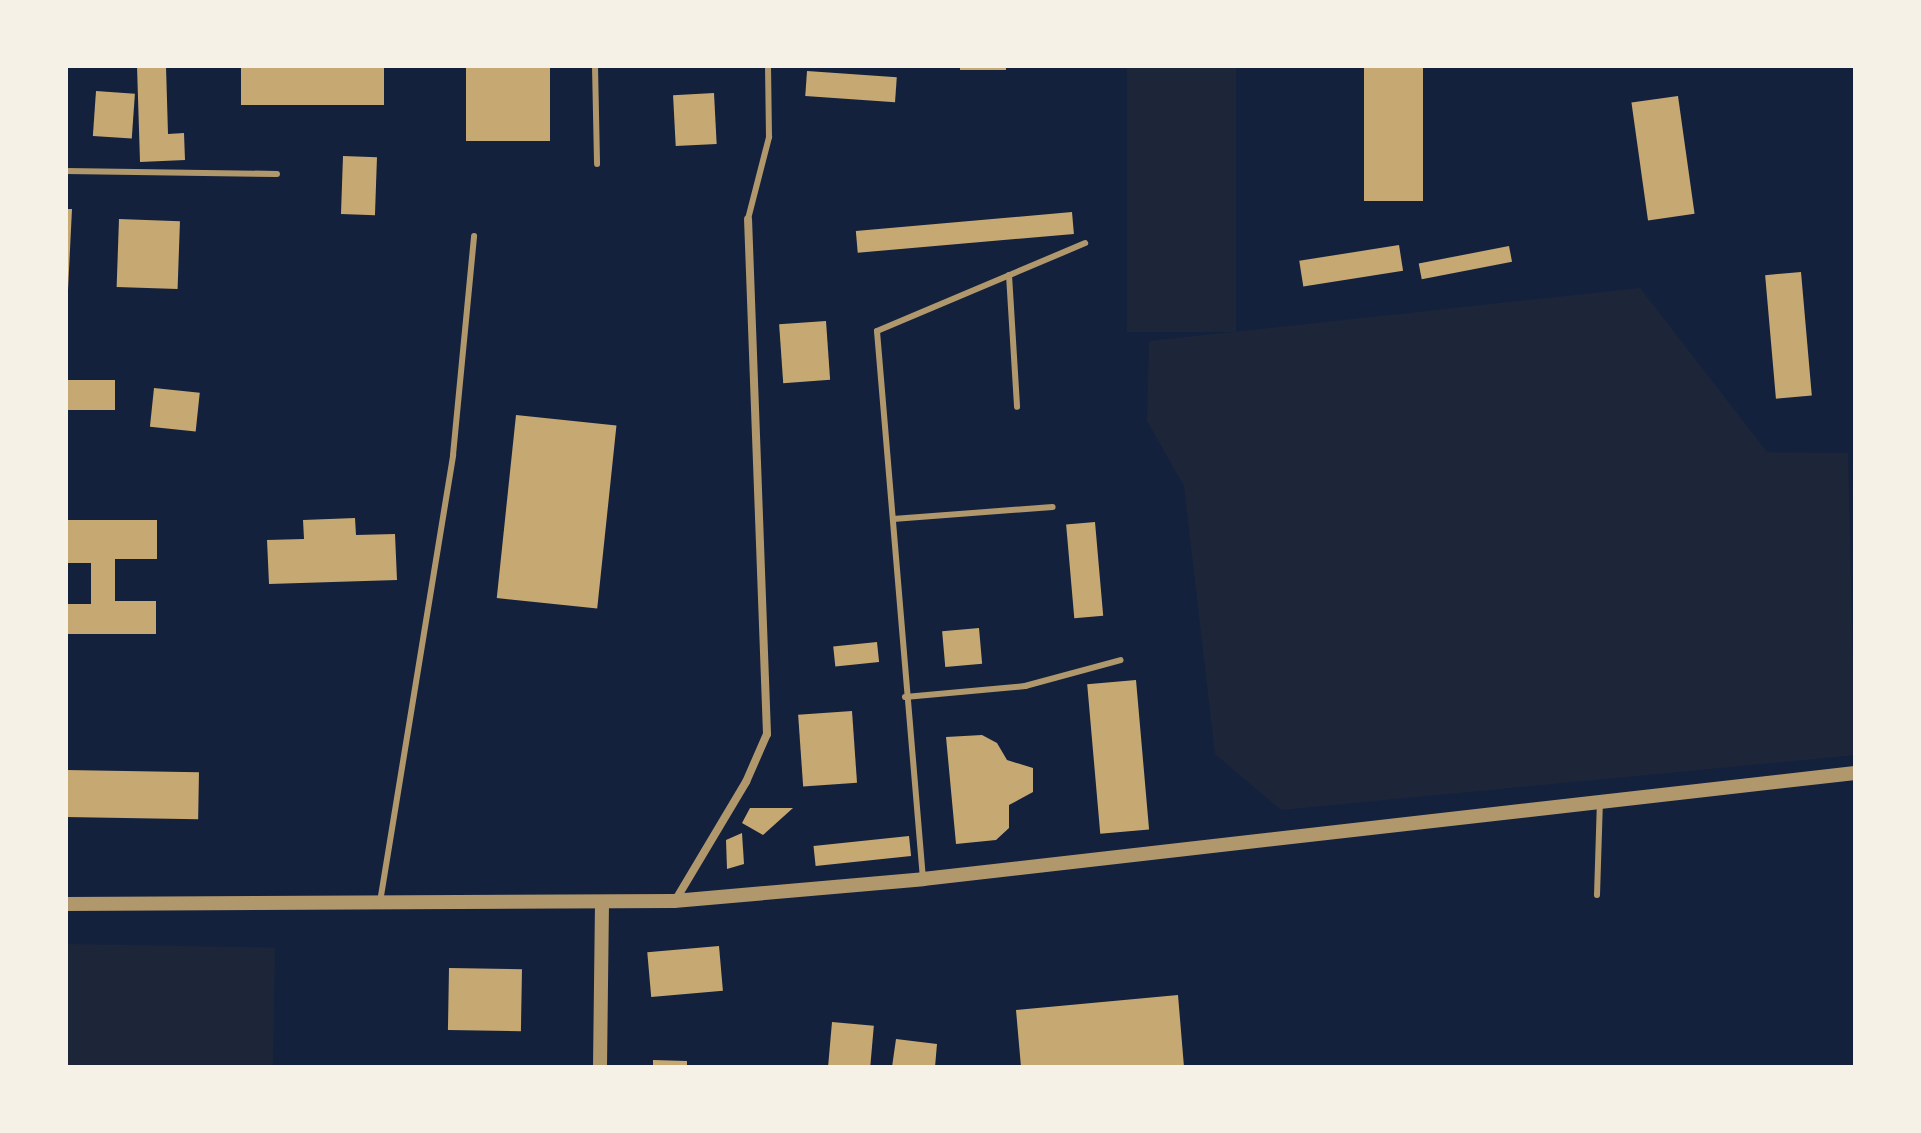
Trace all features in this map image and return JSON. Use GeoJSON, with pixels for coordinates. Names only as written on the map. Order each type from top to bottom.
{"type":"FeatureCollection","features":[{"type":"Feature","properties":{"kind":"street"},"geometry":{"type":"LineString","coordinates":[[674,901],[746,782],[767,734],[748,219]]}},
{"type":"Feature","properties":{"kind":"street"},"geometry":{"type":"LineString","coordinates":[[66,904],[674,901],[923,879],[1855,773]]}},
{"type":"Feature","properties":{"kind":"street"},"geometry":{"type":"LineString","coordinates":[[600,1067],[602,902]]}},
{"type":"Feature","properties":{"kind":"lane"},"geometry":{"type":"LineString","coordinates":[[595,66],[597,164]]}},
{"type":"Feature","properties":{"kind":"lane"},"geometry":{"type":"LineString","coordinates":[[748,219],[769,137],[768,66]]}},
{"type":"Feature","properties":{"kind":"lane"},"geometry":{"type":"LineString","coordinates":[[66,171],[277,174]]}},
{"type":"Feature","properties":{"kind":"lane"},"geometry":{"type":"LineString","coordinates":[[380,903],[453,455],[474,236]]}},
{"type":"Feature","properties":{"kind":"lane"},"geometry":{"type":"LineString","coordinates":[[923,879],[905,697],[878,329],[1085,243]]}},
{"type":"Feature","properties":{"kind":"lane"},"geometry":{"type":"LineString","coordinates":[[1009,275],[1017,407]]}},
{"type":"Feature","properties":{"kind":"lane"},"geometry":{"type":"LineString","coordinates":[[893,519],[1053,507]]}},
{"type":"Feature","properties":{"kind":"lane"},"geometry":{"type":"LineString","coordinates":[[905,697],[1025,686],[1121,660]]}},
{"type":"Feature","properties":{"kind":"lane"},"geometry":{"type":"LineString","coordinates":[[1597,895],[1600,802]]}},
{"type":"Feature","properties":{"kind":"shaded area"},"geometry":{"type":"Polygon","coordinates":[[[1127,66],[1236,66],[1236,332],[1127,332],[1127,66]]]}},
{"type":"Feature","properties":{"kind":"shaded area"},"geometry":{"type":"Polygon","coordinates":[[[1640,288],[1767,452],[1848,453],[1855,755],[1281,810],[1215,754],[1184,486],[1147,421],[1149,341],[1640,288]]]}},
{"type":"Feature","properties":{"kind":"shaded area"},"geometry":{"type":"Polygon","coordinates":[[[66,944],[275,948],[273,1067],[66,1067],[66,944]]]}},
{"type":"Feature","properties":{"kind":"building"},"geometry":{"type":"Polygon","coordinates":[[[137,66],[166,66],[168,134],[184,133],[185,160],[140,162],[137,66]]]}},
{"type":"Feature","properties":{"kind":"building"},"geometry":{"type":"Polygon","coordinates":[[[241,66],[384,66],[384,105],[241,105],[241,66]]]}},
{"type":"Feature","properties":{"kind":"building"},"geometry":{"type":"Polygon","coordinates":[[[466,66],[550,66],[550,141],[466,141],[466,66]]]}},
{"type":"Feature","properties":{"kind":"building"},"geometry":{"type":"Polygon","coordinates":[[[960,66],[1006,66],[1006,70],[960,70],[960,66]]]}},
{"type":"Feature","properties":{"kind":"building"},"geometry":{"type":"Polygon","coordinates":[[[1364,66],[1423,66],[1423,201],[1364,201],[1364,66]]]}},
{"type":"Feature","properties":{"kind":"building"},"geometry":{"type":"Polygon","coordinates":[[[807,71],[897,77],[895,102],[805,96],[807,71]]]}},
{"type":"Feature","properties":{"kind":"building"},"geometry":{"type":"Polygon","coordinates":[[[96,91],[135,94],[132,139],[93,136],[96,91]]]}},
{"type":"Feature","properties":{"kind":"building"},"geometry":{"type":"Polygon","coordinates":[[[714,93],[717,144],[676,146],[673,95],[714,93]]]}},
{"type":"Feature","properties":{"kind":"building"},"geometry":{"type":"Polygon","coordinates":[[[1678,96],[1695,214],[1648,220],[1631,103],[1678,96]]]}},
{"type":"Feature","properties":{"kind":"building"},"geometry":{"type":"Polygon","coordinates":[[[343,156],[377,157],[375,215],[341,214],[343,156]]]}},
{"type":"Feature","properties":{"kind":"building"},"geometry":{"type":"Polygon","coordinates":[[[66,209],[72,209],[68,290],[66,290],[66,209]]]}},
{"type":"Feature","properties":{"kind":"building"},"geometry":{"type":"Polygon","coordinates":[[[1072,212],[1074,234],[858,253],[856,231],[1072,212]]]}},
{"type":"Feature","properties":{"kind":"building"},"geometry":{"type":"Polygon","coordinates":[[[119,219],[180,221],[178,289],[117,287],[119,219]]]}},
{"type":"Feature","properties":{"kind":"building"},"geometry":{"type":"Polygon","coordinates":[[[1399,245],[1403,271],[1303,286],[1299,261],[1399,245]]]}},
{"type":"Feature","properties":{"kind":"building"},"geometry":{"type":"Polygon","coordinates":[[[1509,246],[1512,262],[1422,279],[1419,264],[1509,246]]]}},
{"type":"Feature","properties":{"kind":"building"},"geometry":{"type":"Polygon","coordinates":[[[1801,272],[1812,396],[1776,399],[1765,275],[1801,272]]]}},
{"type":"Feature","properties":{"kind":"building"},"geometry":{"type":"Polygon","coordinates":[[[826,321],[830,380],[783,383],[779,324],[826,321]]]}},
{"type":"Feature","properties":{"kind":"building"},"geometry":{"type":"Polygon","coordinates":[[[66,380],[115,380],[115,410],[66,410],[66,380]]]}},
{"type":"Feature","properties":{"kind":"building"},"geometry":{"type":"Polygon","coordinates":[[[154,388],[200,393],[196,432],[150,427],[154,388]]]}},
{"type":"Feature","properties":{"kind":"building"},"geometry":{"type":"Polygon","coordinates":[[[516,415],[616,426],[597,609],[497,598],[516,415]]]}},
{"type":"Feature","properties":{"kind":"building"},"geometry":{"type":"Polygon","coordinates":[[[355,518],[356,535],[395,534],[397,580],[269,584],[267,540],[304,539],[303,520],[355,518]]]}},
{"type":"Feature","properties":{"kind":"building"},"geometry":{"type":"Polygon","coordinates":[[[66,520],[157,520],[157,559],[115,559],[115,601],[156,601],[156,634],[66,634],[66,604],[91,604],[91,563],[66,563],[66,520]]]}},
{"type":"Feature","properties":{"kind":"building"},"geometry":{"type":"Polygon","coordinates":[[[1095,522],[1103,616],[1074,618],[1066,525],[1095,522]]]}},
{"type":"Feature","properties":{"kind":"building"},"geometry":{"type":"Polygon","coordinates":[[[979,628],[982,664],[945,667],[942,631],[979,628]]]}},
{"type":"Feature","properties":{"kind":"building"},"geometry":{"type":"Polygon","coordinates":[[[877,642],[879,662],[835,666],[833,647],[877,642]]]}},
{"type":"Feature","properties":{"kind":"building"},"geometry":{"type":"Polygon","coordinates":[[[1136,680],[1149,829],[1100,834],[1087,684],[1136,680]]]}},
{"type":"Feature","properties":{"kind":"building"},"geometry":{"type":"Polygon","coordinates":[[[852,711],[857,783],[803,787],[798,715],[852,711]]]}},
{"type":"Feature","properties":{"kind":"building"},"geometry":{"type":"Polygon","coordinates":[[[982,735],[997,743],[1007,760],[1033,768],[1033,792],[1009,805],[1009,828],[996,840],[956,844],[946,737],[982,735]]]}},
{"type":"Feature","properties":{"kind":"building"},"geometry":{"type":"Polygon","coordinates":[[[66,770],[199,772],[198,819],[66,817],[66,770]]]}},
{"type":"Feature","properties":{"kind":"building"},"geometry":{"type":"Polygon","coordinates":[[[750,808],[793,808],[763,835],[742,823],[750,808]]]}},
{"type":"Feature","properties":{"kind":"building"},"geometry":{"type":"Polygon","coordinates":[[[742,833],[744,864],[727,869],[726,840],[742,833]]]}},
{"type":"Feature","properties":{"kind":"building"},"geometry":{"type":"Polygon","coordinates":[[[909,836],[911,856],[816,866],[814,846],[909,836]]]}},
{"type":"Feature","properties":{"kind":"building"},"geometry":{"type":"Polygon","coordinates":[[[719,946],[723,991],[651,997],[647,952],[719,946]]]}},
{"type":"Feature","properties":{"kind":"building"},"geometry":{"type":"Polygon","coordinates":[[[449,968],[522,969],[521,1031],[448,1030],[449,968]]]}},
{"type":"Feature","properties":{"kind":"building"},"geometry":{"type":"Polygon","coordinates":[[[1178,995],[1184,1067],[1021,1067],[1016,1010],[1178,995]]]}},
{"type":"Feature","properties":{"kind":"building"},"geometry":{"type":"Polygon","coordinates":[[[832,1022],[874,1026],[870,1067],[828,1067],[832,1022]]]}},
{"type":"Feature","properties":{"kind":"building"},"geometry":{"type":"Polygon","coordinates":[[[896,1039],[937,1044],[935,1067],[892,1067],[896,1039]]]}},
{"type":"Feature","properties":{"kind":"building"},"geometry":{"type":"Polygon","coordinates":[[[653,1060],[687,1061],[687,1067],[653,1067],[653,1060]]]}}]}
